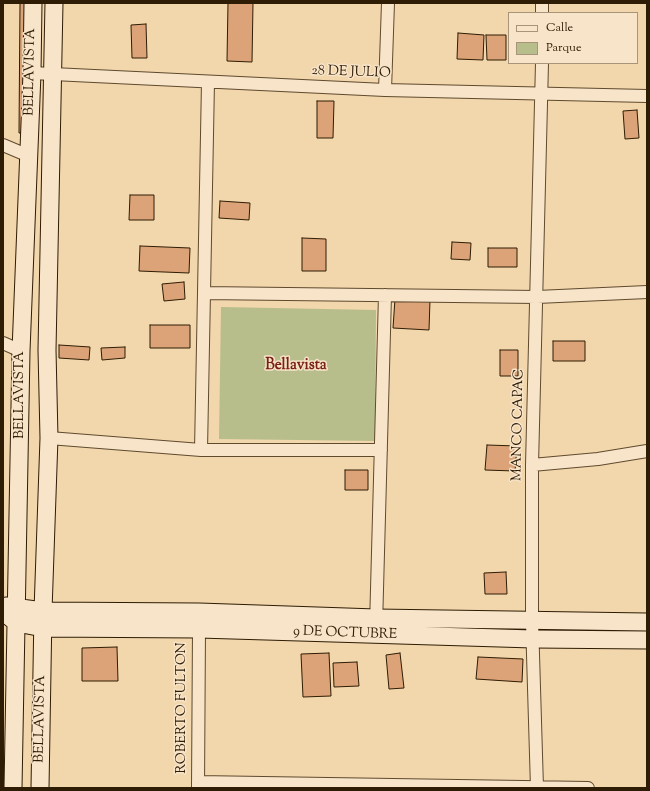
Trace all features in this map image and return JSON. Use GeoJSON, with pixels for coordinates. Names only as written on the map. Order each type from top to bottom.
{"type":"FeatureCollection","features":[{"type":"Feature","properties":{"kind":"street","name":"BELLAVISTA"},"geometry":{"type":"LineString","coordinates":[[14,788],[17,623],[8,608],[21,351],[32,73],[33,3]]}},
{"type":"Feature","properties":{"kind":"street","name":"BELLAVISTA"},"geometry":{"type":"LineString","coordinates":[[40,788],[43,619],[49,438],[47,350],[54,3]]}},
{"type":"Feature","properties":{"kind":"street"},"geometry":{"type":"LineString","coordinates":[[385,90],[388,3]]}},
{"type":"Feature","properties":{"kind":"street","name":"MANCO CAPAC"},"geometry":{"type":"LineString","coordinates":[[537,788],[532,621],[532,465],[542,64]]}},
{"type":"Feature","properties":{"kind":"street","name":"28 DE JULIO"},"geometry":{"type":"LineString","coordinates":[[32,73],[385,90],[647,96]]}},
{"type":"Feature","properties":{"kind":"street"},"geometry":{"type":"LineString","coordinates":[[201,450],[208,82]]}},
{"type":"Feature","properties":{"kind":"street"},"geometry":{"type":"LineString","coordinates":[[3,145],[29,156]]}},
{"type":"Feature","properties":{"kind":"street"},"geometry":{"type":"LineString","coordinates":[[204,293],[537,297],[647,292]]}},
{"type":"Feature","properties":{"kind":"street"},"geometry":{"type":"LineString","coordinates":[[375,635],[385,295]]}},
{"type":"Feature","properties":{"kind":"street"},"geometry":{"type":"LineString","coordinates":[[3,343],[21,351]]}},
{"type":"Feature","properties":{"kind":"street"},"geometry":{"type":"LineString","coordinates":[[49,438],[201,450],[381,450]]}},
{"type":"Feature","properties":{"kind":"street"},"geometry":{"type":"LineString","coordinates":[[532,465],[598,459],[647,451]]}},
{"type":"Feature","properties":{"kind":"street"},"geometry":{"type":"LineString","coordinates":[[8,608],[43,619]]}},
{"type":"Feature","properties":{"kind":"street","name":"9 DE OCTUBRE"},"geometry":{"type":"LineString","coordinates":[[43,619],[199,612],[376,618],[647,622]]}},
{"type":"Feature","properties":{"kind":"street"},"geometry":{"type":"LineString","coordinates":[[17,623],[43,619]]}},
{"type":"Feature","properties":{"kind":"street","name":"9 DE OCTUBRE"},"geometry":{"type":"LineString","coordinates":[[43,619],[199,629],[533,640],[647,640]]}},
{"type":"Feature","properties":{"kind":"street","name":"ROBERTO FULTON"},"geometry":{"type":"LineString","coordinates":[[198,785],[199,629]]}},
{"type":"Feature","properties":{"kind":"street"},"geometry":{"type":"LineString","coordinates":[[198,785],[588,788]]}},
{"type":"Feature","properties":{"kind":"green space"},"geometry":{"type":"Polygon","coordinates":[[[221,307],[376,310],[375,441],[219,439],[221,307]]]}},
{"type":"Feature","properties":{"kind":"building"},"geometry":{"type":"Polygon","coordinates":[[[20,3],[30,3],[28,133],[19,133],[20,3]]]}},
{"type":"Feature","properties":{"kind":"building"},"geometry":{"type":"Polygon","coordinates":[[[228,3],[253,3],[252,62],[227,61],[228,3]]]}},
{"type":"Feature","properties":{"kind":"building"},"geometry":{"type":"Polygon","coordinates":[[[146,24],[147,58],[132,58],[131,25],[146,24]]]}},
{"type":"Feature","properties":{"kind":"building"},"geometry":{"type":"Polygon","coordinates":[[[458,33],[484,35],[483,60],[457,59],[458,33]]]}},
{"type":"Feature","properties":{"kind":"building"},"geometry":{"type":"Polygon","coordinates":[[[486,35],[506,35],[506,60],[487,60],[486,35]]]}},
{"type":"Feature","properties":{"kind":"building"},"geometry":{"type":"Polygon","coordinates":[[[317,101],[334,101],[333,138],[317,138],[317,101]]]}},
{"type":"Feature","properties":{"kind":"building"},"geometry":{"type":"Polygon","coordinates":[[[637,110],[639,138],[625,139],[623,111],[637,110]]]}},
{"type":"Feature","properties":{"kind":"building"},"geometry":{"type":"Polygon","coordinates":[[[130,195],[154,195],[154,220],[129,220],[130,195]]]}},
{"type":"Feature","properties":{"kind":"building"},"geometry":{"type":"Polygon","coordinates":[[[220,201],[250,203],[249,220],[219,218],[220,201]]]}},
{"type":"Feature","properties":{"kind":"building"},"geometry":{"type":"Polygon","coordinates":[[[302,238],[326,239],[326,271],[302,271],[302,238]]]}},
{"type":"Feature","properties":{"kind":"building"},"geometry":{"type":"Polygon","coordinates":[[[452,242],[471,243],[470,260],[451,259],[452,242]]]}},
{"type":"Feature","properties":{"kind":"building"},"geometry":{"type":"Polygon","coordinates":[[[140,246],[190,248],[189,273],[139,271],[140,246]]]}},
{"type":"Feature","properties":{"kind":"building"},"geometry":{"type":"Polygon","coordinates":[[[488,248],[517,248],[517,267],[488,267],[488,248]]]}},
{"type":"Feature","properties":{"kind":"building"},"geometry":{"type":"Polygon","coordinates":[[[184,282],[185,299],[164,301],[162,284],[184,282]]]}},
{"type":"Feature","properties":{"kind":"building"},"geometry":{"type":"Polygon","coordinates":[[[395,299],[430,300],[429,330],[393,328],[395,299]]]}},
{"type":"Feature","properties":{"kind":"building"},"geometry":{"type":"Polygon","coordinates":[[[150,325],[190,325],[190,348],[150,348],[150,325]]]}},
{"type":"Feature","properties":{"kind":"building"},"geometry":{"type":"Polygon","coordinates":[[[553,341],[585,341],[585,361],[553,361],[553,341]]]}},
{"type":"Feature","properties":{"kind":"building"},"geometry":{"type":"Polygon","coordinates":[[[59,345],[90,347],[89,360],[59,358],[59,345]]]}},
{"type":"Feature","properties":{"kind":"building"},"geometry":{"type":"Polygon","coordinates":[[[125,347],[125,358],[102,360],[101,348],[125,347]]]}},
{"type":"Feature","properties":{"kind":"building"},"geometry":{"type":"Polygon","coordinates":[[[500,350],[518,350],[518,376],[500,376],[500,350]]]}},
{"type":"Feature","properties":{"kind":"building"},"geometry":{"type":"Polygon","coordinates":[[[487,445],[517,446],[515,471],[485,470],[487,445]]]}},
{"type":"Feature","properties":{"kind":"building"},"geometry":{"type":"Polygon","coordinates":[[[345,470],[368,470],[368,490],[345,490],[345,470]]]}},
{"type":"Feature","properties":{"kind":"building"},"geometry":{"type":"Polygon","coordinates":[[[506,572],[507,594],[485,594],[484,573],[506,572]]]}},
{"type":"Feature","properties":{"kind":"building"},"geometry":{"type":"Polygon","coordinates":[[[117,647],[118,681],[82,681],[82,648],[117,647]]]}},
{"type":"Feature","properties":{"kind":"building"},"geometry":{"type":"Polygon","coordinates":[[[329,653],[331,696],[303,697],[301,654],[329,653]]]}},
{"type":"Feature","properties":{"kind":"building"},"geometry":{"type":"Polygon","coordinates":[[[400,653],[404,688],[389,689],[386,655],[400,653]]]}},
{"type":"Feature","properties":{"kind":"building"},"geometry":{"type":"Polygon","coordinates":[[[478,657],[523,659],[522,682],[476,679],[478,657]]]}},
{"type":"Feature","properties":{"kind":"building"},"geometry":{"type":"Polygon","coordinates":[[[357,662],[359,686],[334,687],[333,663],[357,662]]]}},
{"type":"Feature","properties":{"kind":"district","name":"Bellavista"},"geometry":{"type":"Point","coordinates":[296,366]}}]}
